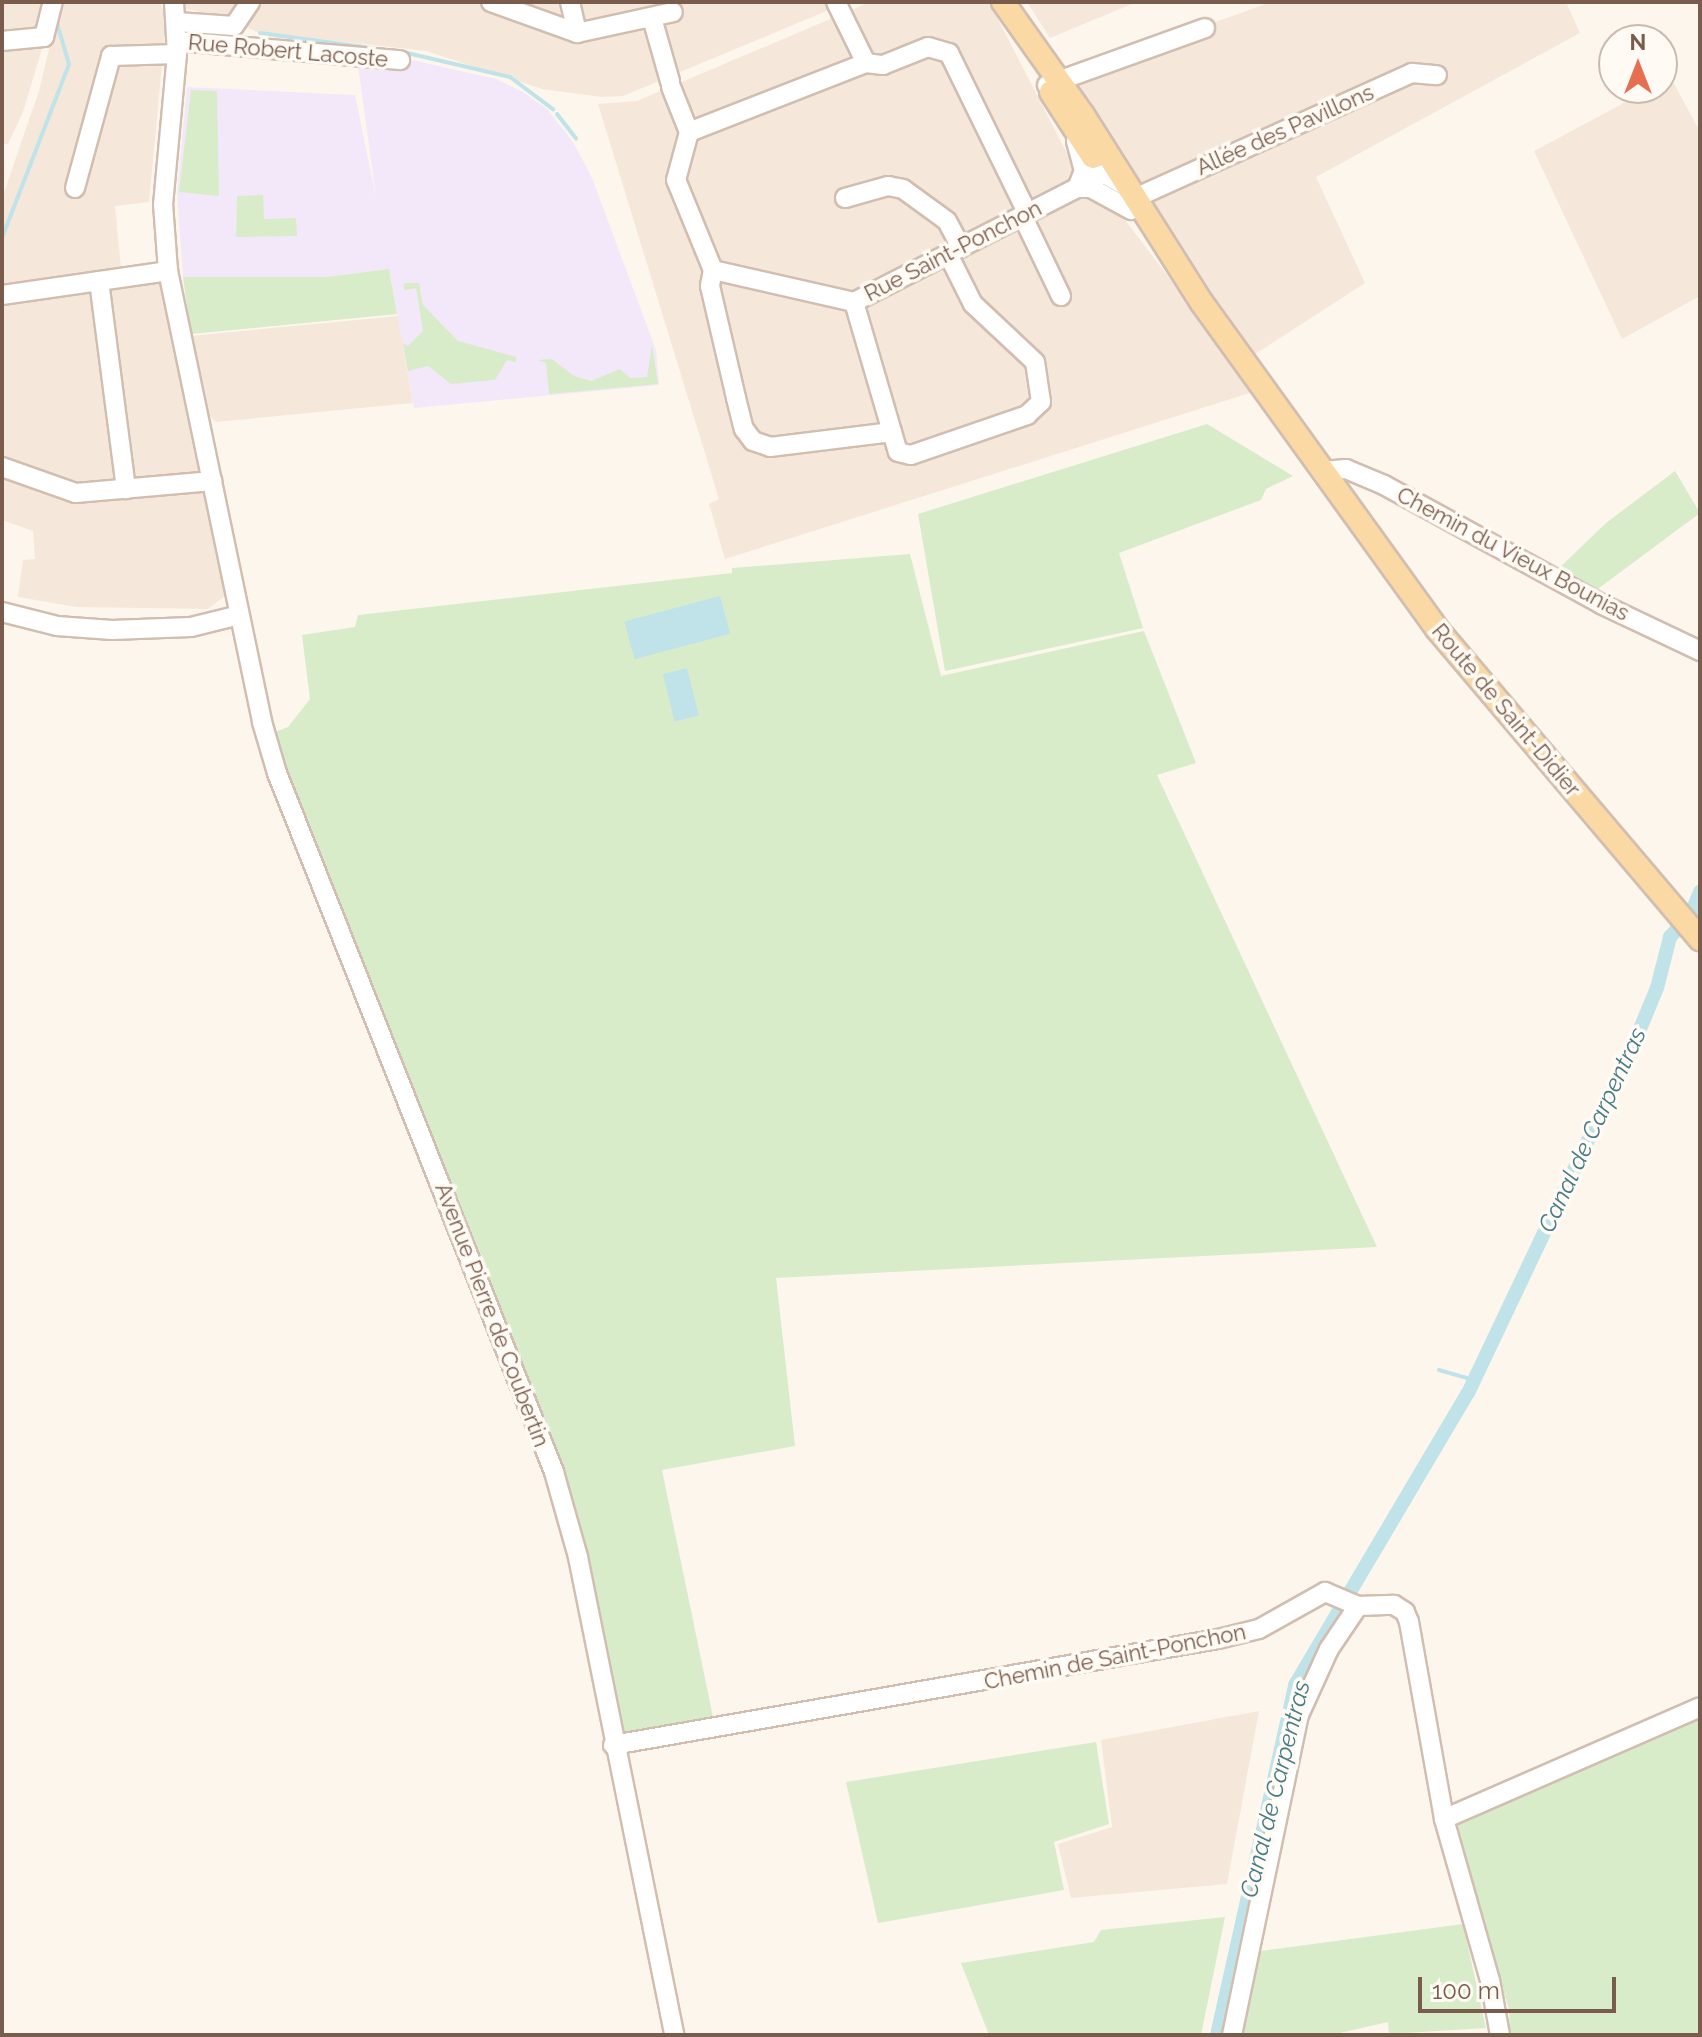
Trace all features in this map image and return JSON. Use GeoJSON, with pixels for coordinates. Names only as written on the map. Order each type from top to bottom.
{"type":"FeatureCollection","features":[{"type":"Feature","properties":{"kind":"main road"},"geometry":{"type":"LineString","coordinates":[[1003,2],[1054,83],[1098,139],[1131,198]]}},
{"type":"Feature","properties":{"kind":"main road"},"geometry":{"type":"LineString","coordinates":[[1054,83],[1088,183],[1131,198]]}},
{"type":"Feature","properties":{"kind":"main road","name":"Route de Saint-Didier"},"geometry":{"type":"LineString","coordinates":[[1131,198],[1323,471],[1472,674],[1695,932]]}},
{"type":"Feature","properties":{"kind":"street"},"geometry":{"type":"LineString","coordinates":[[2,41],[44,37],[53,2]]}},
{"type":"Feature","properties":{"kind":"street"},"geometry":{"type":"LineString","coordinates":[[174,2],[177,39]]}},
{"type":"Feature","properties":{"kind":"street"},"geometry":{"type":"LineString","coordinates":[[75,188],[111,56],[234,26],[244,18],[249,2]]}},
{"type":"Feature","properties":{"kind":"street"},"geometry":{"type":"LineString","coordinates":[[491,2],[577,33],[673,12]]}},
{"type":"Feature","properties":{"kind":"street"},"geometry":{"type":"LineString","coordinates":[[570,2],[577,33]]}},
{"type":"Feature","properties":{"kind":"street"},"geometry":{"type":"LineString","coordinates":[[836,2],[866,63]]}},
{"type":"Feature","properties":{"kind":"street"},"geometry":{"type":"LineString","coordinates":[[652,18],[670,84],[689,132],[676,180],[713,270],[710,286],[740,413],[753,441],[770,447],[892,432]]}},
{"type":"Feature","properties":{"kind":"street"},"geometry":{"type":"LineString","coordinates":[[1054,83],[1205,28]]}},
{"type":"Feature","properties":{"kind":"street","name":"Rue Robert Lacoste"},"geometry":{"type":"LineString","coordinates":[[177,39],[400,60]]}},
{"type":"Feature","properties":{"kind":"street","name":"Avenue Pierre de Coubertin"},"geometry":{"type":"LineString","coordinates":[[177,39],[163,204],[168,271],[239,615],[277,773],[554,1472],[578,1557],[613,1745],[654,1919],[663,1992],[674,2035]]}},
{"type":"Feature","properties":{"kind":"street"},"geometry":{"type":"LineString","coordinates":[[689,132],[866,63],[883,65],[928,47],[949,53],[1061,296]]}},
{"type":"Feature","properties":{"kind":"street","name":"Allée des Pavillons"},"geometry":{"type":"LineString","coordinates":[[1131,198],[1412,73],[1437,75]]}},
{"type":"Feature","properties":{"kind":"street"},"geometry":{"type":"LineString","coordinates":[[1088,183],[1098,139]]}},
{"type":"Feature","properties":{"kind":"street","name":"Rue Saint-Ponchon"},"geometry":{"type":"LineString","coordinates":[[713,270],[854,302],[1088,183]]}},
{"type":"Feature","properties":{"kind":"street"},"geometry":{"type":"LineString","coordinates":[[845,198],[888,186],[903,189],[947,221],[973,304],[1035,362],[1041,402],[1027,415],[911,455],[898,452],[854,302]]}},
{"type":"Feature","properties":{"kind":"street"},"geometry":{"type":"LineString","coordinates":[[2,295],[168,271]]}},
{"type":"Feature","properties":{"kind":"street"},"geometry":{"type":"LineString","coordinates":[[99,281],[126,489]]}},
{"type":"Feature","properties":{"kind":"street"},"geometry":{"type":"LineString","coordinates":[[2,467],[68,492],[212,481]]}},
{"type":"Feature","properties":{"kind":"street","name":"Chemin du Vieux Bounias"},"geometry":{"type":"LineString","coordinates":[[1323,471],[1346,469],[1384,485],[1601,604],[1700,651]]}},
{"type":"Feature","properties":{"kind":"street"},"geometry":{"type":"LineString","coordinates":[[2,612],[57,626],[112,630],[191,627],[239,615]]}},
{"type":"Feature","properties":{"kind":"street","name":"Chemin de Saint-Ponchon"},"geometry":{"type":"LineString","coordinates":[[613,1745],[1218,1639],[1259,1629],[1309,1600],[1334,1594],[1356,1605],[1384,1603],[1405,1612],[1444,1819]]}},
{"type":"Feature","properties":{"kind":"street"},"geometry":{"type":"LineString","coordinates":[[1232,2035],[1299,1715],[1329,1649],[1356,1605]]}},
{"type":"Feature","properties":{"kind":"street"},"geometry":{"type":"LineString","coordinates":[[1500,2035],[1490,1980],[1444,1819],[1700,1707]]}},
{"type":"Feature","properties":{"kind":"shaded area"},"geometry":{"type":"Polygon","coordinates":[[[2,2],[46,2],[42,49],[23,112],[8,144],[2,144],[2,2]]]}},
{"type":"Feature","properties":{"kind":"shaded area"},"geometry":{"type":"Polygon","coordinates":[[[60,2],[161,2],[166,23],[149,202],[115,206],[121,268],[158,264],[225,596],[208,609],[76,607],[18,597],[23,560],[35,559],[33,531],[2,520],[2,198],[39,91],[60,2]]]}},
{"type":"Feature","properties":{"kind":"shaded area"},"geometry":{"type":"Polygon","coordinates":[[[184,2],[848,2],[623,96],[601,97],[542,89],[426,51],[257,32],[222,16],[186,9],[184,2]]]}},
{"type":"Feature","properties":{"kind":"shaded area"},"geometry":{"type":"Polygon","coordinates":[[[870,2],[989,2],[1072,163],[1115,207],[1256,391],[725,559],[709,504],[719,499],[598,104],[637,101],[870,2]]]}},
{"type":"Feature","properties":{"kind":"shaded area"},"geometry":{"type":"Polygon","coordinates":[[[1027,2],[1137,2],[1050,38],[1027,2]]]}},
{"type":"Feature","properties":{"kind":"shaded area"},"geometry":{"type":"Polygon","coordinates":[[[1271,2],[1566,2],[1580,33],[1316,177],[1365,283],[1249,358],[1069,75],[1271,2]]]}},
{"type":"Feature","properties":{"kind":"shaded area"},"geometry":{"type":"Polygon","coordinates":[[[399,57],[496,79],[523,92],[547,109],[573,142],[592,178],[656,350],[659,385],[414,408],[389,269],[325,277],[183,277],[177,192],[187,87],[355,95],[376,197],[358,66],[399,57]]]}},
{"type":"Feature","properties":{"kind":"shaded area"},"geometry":{"type":"Polygon","coordinates":[[[1678,91],[1700,132],[1700,296],[1622,339],[1534,151],[1622,104],[1678,104],[1678,91]]]}},
{"type":"Feature","properties":{"kind":"shaded area"},"geometry":{"type":"Polygon","coordinates":[[[398,316],[413,403],[216,422],[204,410],[190,336],[398,316]]]}},
{"type":"Feature","properties":{"kind":"shaded area"},"geometry":{"type":"Polygon","coordinates":[[[1259,1711],[1227,1884],[1071,1898],[1058,1844],[1112,1827],[1101,1740],[1259,1711]]]}},
{"type":"Feature","properties":{"kind":"green space"},"geometry":{"type":"Polygon","coordinates":[[[191,90],[217,91],[219,196],[179,192],[191,90]]]}},
{"type":"Feature","properties":{"kind":"green space"},"geometry":{"type":"Polygon","coordinates":[[[263,195],[264,219],[296,218],[297,236],[236,237],[237,196],[263,195]]]}},
{"type":"Feature","properties":{"kind":"green space"},"geometry":{"type":"Polygon","coordinates":[[[389,269],[397,314],[191,334],[183,277],[325,277],[389,269]]]}},
{"type":"Feature","properties":{"kind":"green space"},"geometry":{"type":"Polygon","coordinates":[[[404,283],[419,283],[423,305],[458,341],[516,357],[516,362],[507,360],[495,380],[451,384],[428,366],[408,371],[403,343],[408,346],[423,331],[416,288],[404,290],[404,283]]]}},
{"type":"Feature","properties":{"kind":"green space"},"geometry":{"type":"Polygon","coordinates":[[[652,344],[658,384],[549,394],[546,363],[537,360],[552,359],[574,376],[591,381],[620,369],[630,378],[647,377],[652,344]]]}},
{"type":"Feature","properties":{"kind":"green space"},"geometry":{"type":"Polygon","coordinates":[[[1207,424],[1293,476],[1266,489],[1261,500],[1119,553],[1143,628],[945,671],[918,514],[1207,424]]]}},
{"type":"Feature","properties":{"kind":"green space"},"geometry":{"type":"Polygon","coordinates":[[[1675,471],[1700,513],[1591,594],[1554,573],[1606,523],[1675,471]]]}},
{"type":"Feature","properties":{"kind":"green space"},"geometry":{"type":"Polygon","coordinates":[[[910,554],[941,676],[1144,631],[1196,763],[1157,775],[1377,1247],[776,1278],[795,1446],[662,1470],[714,1722],[620,1738],[584,1561],[270,734],[288,727],[310,699],[302,635],[355,627],[358,615],[732,573],[732,568],[910,554]]]}},
{"type":"Feature","properties":{"kind":"green space"},"geometry":{"type":"Polygon","coordinates":[[[1700,1714],[1700,2035],[1510,2035],[1509,2009],[1454,1839],[1459,1823],[1700,1714]]]}},
{"type":"Feature","properties":{"kind":"green space"},"geometry":{"type":"Polygon","coordinates":[[[1096,1742],[1109,1824],[1054,1842],[1064,1890],[878,1923],[846,1782],[1096,1742]]]}},
{"type":"Feature","properties":{"kind":"green space"},"geometry":{"type":"Polygon","coordinates":[[[1225,1917],[1201,2035],[989,2035],[961,1963],[1094,1942],[1101,1930],[1225,1917]]]}},
{"type":"Feature","properties":{"kind":"green space"},"geometry":{"type":"Polygon","coordinates":[[[1463,1924],[1486,2028],[1389,2034],[1388,2022],[1331,2035],[1243,2035],[1260,1951],[1463,1924]]]}},
{"type":"Feature","properties":{"kind":"water"},"geometry":{"type":"Polygon","coordinates":[[[720,596],[730,634],[634,659],[624,622],[720,596]]]}},
{"type":"Feature","properties":{"kind":"water"},"geometry":{"type":"Polygon","coordinates":[[[687,668],[699,716],[675,722],[663,674],[687,668]]]}},
{"type":"Feature","properties":{"kind":"waterway"},"geometry":{"type":"LineString","coordinates":[[2,238],[69,64],[56,20]]}},
{"type":"Feature","properties":{"kind":"waterway"},"geometry":{"type":"LineString","coordinates":[[260,33],[394,51]]}},
{"type":"Feature","properties":{"kind":"waterway"},"geometry":{"type":"LineString","coordinates":[[403,52],[510,77],[553,109]]}},
{"type":"Feature","properties":{"kind":"waterway"},"geometry":{"type":"LineString","coordinates":[[557,114],[576,138]]}},
{"type":"Feature","properties":{"kind":"waterway","name":"Canal de Carpentras"},"geometry":{"type":"LineString","coordinates":[[1217,2035],[1295,1685],[1468,1393],[1635,1041],[1657,988],[1670,937],[1691,914],[1700,892]]}},
{"type":"Feature","properties":{"kind":"waterway"},"geometry":{"type":"LineString","coordinates":[[1439,1370],[1471,1379]]}}]}
